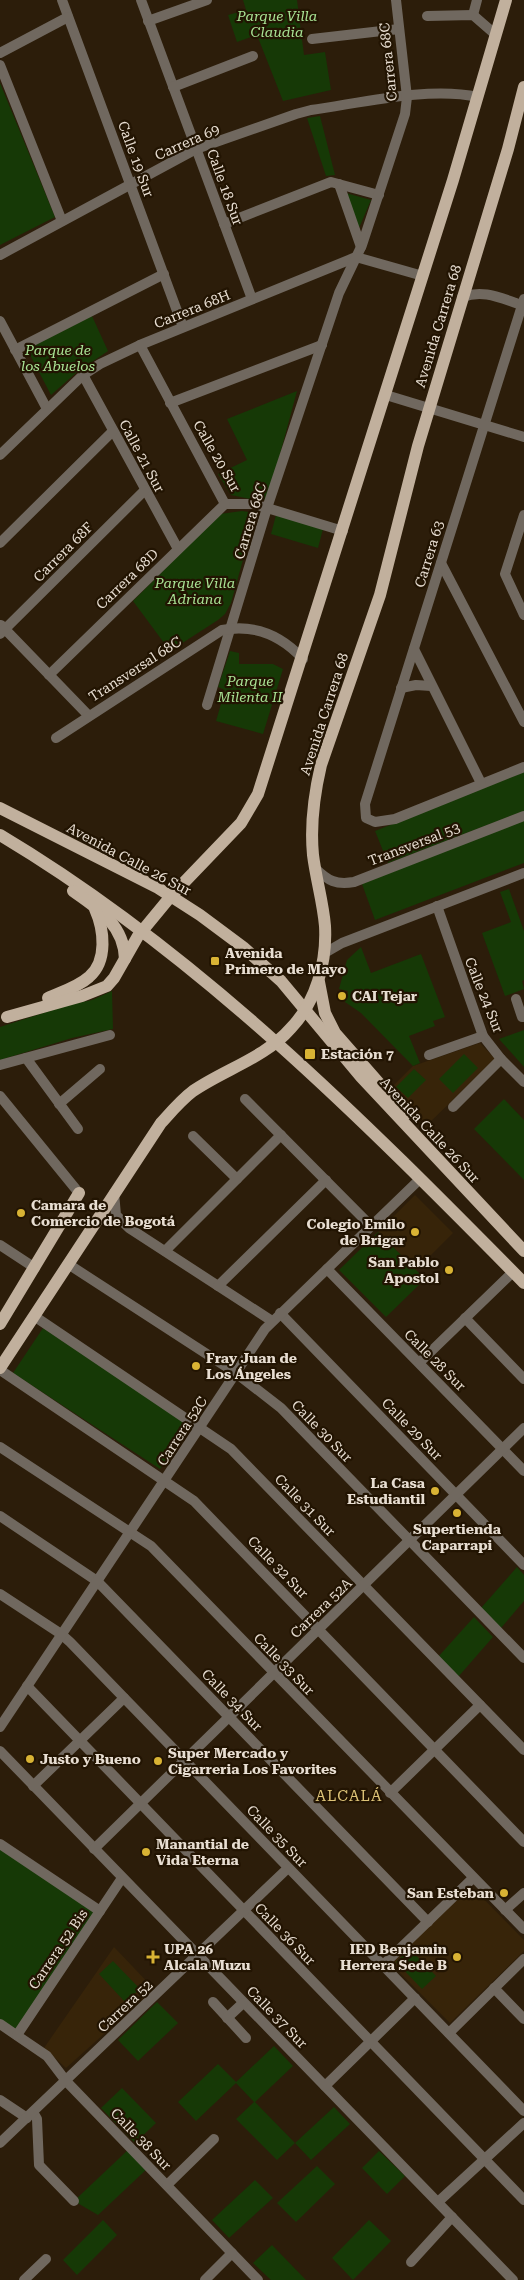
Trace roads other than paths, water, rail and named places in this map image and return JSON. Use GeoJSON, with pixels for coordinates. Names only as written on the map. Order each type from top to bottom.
{"type":"FeatureCollection","features":[{"type":"Feature","properties":{"kind":"main road","name":"Avenida Carrera 68"},"geometry":{"type":"LineString","coordinates":[[3,1019],[95,992],[107,986],[126,959],[138,936],[149,922],[171,896],[224,842],[249,812],[258,794],[303,659],[386,395],[506,0]]}},
{"type":"Feature","properties":{"kind":"main road","name":"Avenida Carrera 68"},"geometry":{"type":"LineString","coordinates":[[0,1369],[152,1135],[176,1106],[194,1091],[252,1058],[282,1038],[292,1028],[309,1004],[318,979],[323,954],[325,928],[316,868],[312,812],[321,765],[380,595],[429,408],[508,149],[524,87]]}},
{"type":"Feature","properties":{"kind":"main road","name":"Avenida Calle 26 Sur"},"geometry":{"type":"LineString","coordinates":[[0,808],[158,888],[230,936],[280,981],[361,1077],[524,1251]]}},
{"type":"Feature","properties":{"kind":"main road"},"geometry":{"type":"LineString","coordinates":[[1,838],[94,906],[111,922],[121,934],[126,959]]}},
{"type":"Feature","properties":{"kind":"main road"},"geometry":{"type":"LineString","coordinates":[[1,838],[79,885],[173,955],[225,998],[340,1102],[524,1283]]}},
{"type":"Feature","properties":{"kind":"main road"},"geometry":{"type":"LineString","coordinates":[[3,1019],[76,986],[91,976],[96,970],[100,958],[102,939],[100,922],[94,906]]}},
{"type":"Feature","properties":{"kind":"main road"},"geometry":{"type":"LineString","coordinates":[[318,979],[325,1013],[339,1039],[386,1089],[472,1196]]}},
{"type":"Feature","properties":{"kind":"main road"},"geometry":{"type":"LineString","coordinates":[[0,1324],[79,1193]]}},
{"type":"Feature","properties":{"kind":"street","name":"Calle 19 Sur"},"geometry":{"type":"LineString","coordinates":[[62,0],[183,328]]}},
{"type":"Feature","properties":{"kind":"street","name":"Calle 18 Sur"},"geometry":{"type":"LineString","coordinates":[[141,0],[252,299]]}},
{"type":"Feature","properties":{"kind":"street"},"geometry":{"type":"LineString","coordinates":[[148,21],[207,0]]}},
{"type":"Feature","properties":{"kind":"street","name":"Carrera 68C"},"geometry":{"type":"LineString","coordinates":[[207,706],[267,508],[339,293],[361,247],[406,114],[407,97],[396,0]]}},
{"type":"Feature","properties":{"kind":"street"},"geometry":{"type":"LineString","coordinates":[[473,15],[478,0]]}},
{"type":"Feature","properties":{"kind":"street"},"geometry":{"type":"LineString","coordinates":[[427,16],[473,15],[496,35]]}},
{"type":"Feature","properties":{"kind":"street"},"geometry":{"type":"LineString","coordinates":[[0,53],[68,17]]}},
{"type":"Feature","properties":{"kind":"street"},"geometry":{"type":"LineString","coordinates":[[312,39],[399,29]]}},
{"type":"Feature","properties":{"kind":"street"},"geometry":{"type":"LineString","coordinates":[[173,87],[253,56]]}},
{"type":"Feature","properties":{"kind":"street"},"geometry":{"type":"LineString","coordinates":[[0,65],[62,221]]}},
{"type":"Feature","properties":{"kind":"street","name":"Carrera 69"},"geometry":{"type":"LineString","coordinates":[[0,255],[196,149],[311,110],[407,97],[452,94],[478,97]]}},
{"type":"Feature","properties":{"kind":"street"},"geometry":{"type":"LineString","coordinates":[[224,224],[331,182],[379,195]]}},
{"type":"Feature","properties":{"kind":"street"},"geometry":{"type":"LineString","coordinates":[[339,184],[361,247]]}},
{"type":"Feature","properties":{"kind":"street"},"geometry":{"type":"LineString","coordinates":[[356,257],[423,276]]}},
{"type":"Feature","properties":{"kind":"street","name":"Carrera 68H"},"geometry":{"type":"LineString","coordinates":[[0,455],[83,375],[100,364],[140,345],[356,257]]}},
{"type":"Feature","properties":{"kind":"street"},"geometry":{"type":"LineString","coordinates":[[15,350],[164,274]]}},
{"type":"Feature","properties":{"kind":"street"},"geometry":{"type":"LineString","coordinates":[[462,297],[483,292],[523,302]]}},
{"type":"Feature","properties":{"kind":"street","name":"Carrera 63"},"geometry":{"type":"LineString","coordinates":[[481,783],[395,819],[375,822],[366,818],[365,804],[523,302]]}},
{"type":"Feature","properties":{"kind":"street"},"geometry":{"type":"LineString","coordinates":[[0,321],[47,409]]}},
{"type":"Feature","properties":{"kind":"street","name":"Calle 20 Sur"},"geometry":{"type":"LineString","coordinates":[[140,345],[225,504],[245,503],[267,508],[343,531]]}},
{"type":"Feature","properties":{"kind":"street"},"geometry":{"type":"LineString","coordinates":[[170,403],[322,345]]}},
{"type":"Feature","properties":{"kind":"street","name":"Calle 21 Sur"},"geometry":{"type":"LineString","coordinates":[[83,375],[178,549]]}},
{"type":"Feature","properties":{"kind":"street"},"geometry":{"type":"LineString","coordinates":[[386,395],[524,436]]}},
{"type":"Feature","properties":{"kind":"street"},"geometry":{"type":"LineString","coordinates":[[0,543],[113,431]]}},
{"type":"Feature","properties":{"kind":"street","name":"Carrera 68F"},"geometry":{"type":"LineString","coordinates":[[2,629],[145,490]]}},
{"type":"Feature","properties":{"kind":"street","name":"Carrera 68D"},"geometry":{"type":"LineString","coordinates":[[49,675],[225,504]]}},
{"type":"Feature","properties":{"kind":"street"},"geometry":{"type":"LineString","coordinates":[[524,515],[505,574],[508,585],[524,615]]}},
{"type":"Feature","properties":{"kind":"street"},"geometry":{"type":"LineString","coordinates":[[441,563],[524,722]]}},
{"type":"Feature","properties":{"kind":"street"},"geometry":{"type":"LineString","coordinates":[[231,628],[252,629],[273,636],[286,643],[303,659]]}},
{"type":"Feature","properties":{"kind":"street","name":"Transversal 68C"},"geometry":{"type":"LineString","coordinates":[[56,738],[215,633],[231,628]]}},
{"type":"Feature","properties":{"kind":"street"},"geometry":{"type":"LineString","coordinates":[[2,629],[89,716]]}},
{"type":"Feature","properties":{"kind":"street"},"geometry":{"type":"LineString","coordinates":[[414,649],[481,783],[524,766]]}},
{"type":"Feature","properties":{"kind":"street"},"geometry":{"type":"LineString","coordinates":[[402,688],[416,685],[431,686]]}},
{"type":"Feature","properties":{"kind":"street","name":"Transversal 53"},"geometry":{"type":"LineString","coordinates":[[316,868],[333,882],[344,884],[354,882],[524,816]]}},
{"type":"Feature","properties":{"kind":"street"},"geometry":{"type":"LineString","coordinates":[[323,954],[342,942],[524,872]]}},
{"type":"Feature","properties":{"kind":"street","name":"Calle 24 Sur"},"geometry":{"type":"LineString","coordinates":[[437,906],[483,1036],[501,1059],[524,1082]]}},
{"type":"Feature","properties":{"kind":"street"},"geometry":{"type":"LineString","coordinates":[[516,999],[523,1017]]}},
{"type":"Feature","properties":{"kind":"street"},"geometry":{"type":"LineString","coordinates":[[0,1065],[110,1035]]}},
{"type":"Feature","properties":{"kind":"street"},"geometry":{"type":"LineString","coordinates":[[429,1055],[483,1036]]}},
{"type":"Feature","properties":{"kind":"street"},"geometry":{"type":"LineString","coordinates":[[26,1058],[78,1129]]}},
{"type":"Feature","properties":{"kind":"street"},"geometry":{"type":"LineString","coordinates":[[453,1107],[501,1059]]}},
{"type":"Feature","properties":{"kind":"street"},"geometry":{"type":"LineString","coordinates":[[59,1104],[100,1069]]}},
{"type":"Feature","properties":{"kind":"street"},"geometry":{"type":"LineString","coordinates":[[0,1096],[79,1193]]}},
{"type":"Feature","properties":{"kind":"street"},"geometry":{"type":"LineString","coordinates":[[245,1098],[371,1226]]}},
{"type":"Feature","properties":{"kind":"street"},"geometry":{"type":"LineString","coordinates":[[164,1251],[281,1135]]}},
{"type":"Feature","properties":{"kind":"street"},"geometry":{"type":"LineString","coordinates":[[193,1136],[236,1179]]}},
{"type":"Feature","properties":{"kind":"street","name":"Carrera 52C"},"geometry":{"type":"LineString","coordinates":[[0,1726],[272,1321],[420,1179]]}},
{"type":"Feature","properties":{"kind":"street"},"geometry":{"type":"LineString","coordinates":[[218,1286],[326,1180]]}},
{"type":"Feature","properties":{"kind":"street"},"geometry":{"type":"LineString","coordinates":[[114,1192],[115,1211],[122,1222],[272,1321]]}},
{"type":"Feature","properties":{"kind":"street"},"geometry":{"type":"LineString","coordinates":[[0,1245],[35,1268]]}},
{"type":"Feature","properties":{"kind":"street","name":"Calle 30 Sur"},"geometry":{"type":"LineString","coordinates":[[68,1264],[236,1373],[291,1418],[524,1658]]}},
{"type":"Feature","properties":{"kind":"street","name":"Calle 28 Sur"},"geometry":{"type":"LineString","coordinates":[[327,1269],[524,1470]]}},
{"type":"Feature","properties":{"kind":"street"},"geometry":{"type":"LineString","coordinates":[[420,1362],[513,1272]]}},
{"type":"Feature","properties":{"kind":"street","name":"Calle 29 Sur"},"geometry":{"type":"LineString","coordinates":[[280,1313],[524,1565]]}},
{"type":"Feature","properties":{"kind":"street","name":"Calle 31 Sur"},"geometry":{"type":"LineString","coordinates":[[34,1316],[200,1428],[241,1458],[524,1750]]}},
{"type":"Feature","properties":{"kind":"street"},"geometry":{"type":"LineString","coordinates":[[465,1318],[524,1379]]}},
{"type":"Feature","properties":{"kind":"street","name":"Calle 32 Sur"},"geometry":{"type":"LineString","coordinates":[[0,1369],[166,1480],[194,1501],[524,1842]]}},
{"type":"Feature","properties":{"kind":"street","name":"Carrera 52A"},"geometry":{"type":"LineString","coordinates":[[94,1849],[524,1428]]}},
{"type":"Feature","properties":{"kind":"street","name":"Calle 33 Sur"},"geometry":{"type":"LineString","coordinates":[[0,1447],[131,1531],[151,1546],[524,1929]]}},
{"type":"Feature","properties":{"kind":"street","name":"Calle 34 Sur"},"geometry":{"type":"LineString","coordinates":[[0,1516],[97,1581],[428,1922]]}},
{"type":"Feature","properties":{"kind":"street","name":"Calle 35 Sur"},"geometry":{"type":"LineString","coordinates":[[2,1599],[61,1634],[524,2111]]}},
{"type":"Feature","properties":{"kind":"street","name":"Calle 36 Sur"},"geometry":{"type":"LineString","coordinates":[[27,1686],[524,2200]]}},
{"type":"Feature","properties":{"kind":"street"},"geometry":{"type":"LineString","coordinates":[[33,1786],[124,1698]]}},
{"type":"Feature","properties":{"kind":"street"},"geometry":{"type":"LineString","coordinates":[[390,1793],[480,1704]]}},
{"type":"Feature","properties":{"kind":"street","name":"Calle 37 Sur"},"geometry":{"type":"LineString","coordinates":[[0,1752],[514,2280]]}},
{"type":"Feature","properties":{"kind":"street"},"geometry":{"type":"LineString","coordinates":[[0,1844],[100,1911]]}},
{"type":"Feature","properties":{"kind":"street","name":"Carrera 52"},"geometry":{"type":"LineString","coordinates":[[0,2143],[288,1868]]}},
{"type":"Feature","properties":{"kind":"street","name":"Carrera 52 Bis"},"geometry":{"type":"LineString","coordinates":[[17,2035],[122,1878]]}},
{"type":"Feature","properties":{"kind":"street"},"geometry":{"type":"LineString","coordinates":[[383,1965],[474,1878]]}},
{"type":"Feature","properties":{"kind":"street"},"geometry":{"type":"LineString","coordinates":[[505,1910],[524,1893]]}},
{"type":"Feature","properties":{"kind":"street"},"geometry":{"type":"LineString","coordinates":[[449,2033],[524,1959]]}},
{"type":"Feature","properties":{"kind":"street"},"geometry":{"type":"LineString","coordinates":[[494,1988],[524,2019]]}},
{"type":"Feature","properties":{"kind":"street"},"geometry":{"type":"LineString","coordinates":[[325,2086],[415,1998]]}},
{"type":"Feature","properties":{"kind":"street"},"geometry":{"type":"LineString","coordinates":[[213,2002],[246,2038]]}},
{"type":"Feature","properties":{"kind":"street"},"geometry":{"type":"LineString","coordinates":[[227,2018],[243,2002]]}},
{"type":"Feature","properties":{"kind":"street","name":"Calle 38 Sur"},"geometry":{"type":"LineString","coordinates":[[0,2024],[48,2056],[66,2081],[258,2280]]}},
{"type":"Feature","properties":{"kind":"street"},"geometry":{"type":"LineString","coordinates":[[0,2100],[37,2119],[39,2165],[74,2201]]}},
{"type":"Feature","properties":{"kind":"street"},"geometry":{"type":"LineString","coordinates":[[438,2202],[524,2123]]}},
{"type":"Feature","properties":{"kind":"street"},"geometry":{"type":"LineString","coordinates":[[167,2185],[214,2139]]}},
{"type":"Feature","properties":{"kind":"street"},"geometry":{"type":"LineString","coordinates":[[411,2262],[452,2217]]}},
{"type":"Feature","properties":{"kind":"street"},"geometry":{"type":"LineString","coordinates":[[205,2280],[232,2253]]}},
{"type":"Feature","properties":{"kind":"street"},"geometry":{"type":"LineString","coordinates":[[24,2280],[46,2259]]}},
{"type":"Feature","properties":{"kind":"place","name":"Avenida Primero de Mayo"},"geometry":{"type":"Point","coordinates":[215,961]}},
{"type":"Feature","properties":{"kind":"place","name":"CAI Tejar"},"geometry":{"type":"Point","coordinates":[342,996]}},
{"type":"Feature","properties":{"kind":"place","name":"Estación 7"},"geometry":{"type":"Point","coordinates":[310,1054]}},
{"type":"Feature","properties":{"kind":"place","name":"Camara de Comercio de Bogotá"},"geometry":{"type":"Point","coordinates":[21,1213]}},
{"type":"Feature","properties":{"kind":"place","name":"Colegio Emilo de Brigar"},"geometry":{"type":"Point","coordinates":[415,1232]}},
{"type":"Feature","properties":{"kind":"place","name":"San Pablo Apostol"},"geometry":{"type":"Point","coordinates":[449,1270]}},
{"type":"Feature","properties":{"kind":"place","name":"Fray Juan de Los Ángeles"},"geometry":{"type":"Point","coordinates":[196,1366]}},
{"type":"Feature","properties":{"kind":"place","name":"La Casa Estudiantil"},"geometry":{"type":"Point","coordinates":[435,1491]}},
{"type":"Feature","properties":{"kind":"place","name":"Supertienda Caparrapi"},"geometry":{"type":"Point","coordinates":[457,1513]}},
{"type":"Feature","properties":{"kind":"place","name":"Justo y Bueno"},"geometry":{"type":"Point","coordinates":[30,1759]}},
{"type":"Feature","properties":{"kind":"place","name":"Super Mercado y Cigarreria Los Favorites"},"geometry":{"type":"Point","coordinates":[158,1761]}},
{"type":"Feature","properties":{"kind":"place","name":"Manantial de Vida Eterna"},"geometry":{"type":"Point","coordinates":[146,1852]}},
{"type":"Feature","properties":{"kind":"place","name":"San Esteban"},"geometry":{"type":"Point","coordinates":[504,1893]}},
{"type":"Feature","properties":{"kind":"place","name":"UPA 26 Alcala Muzu"},"geometry":{"type":"Point","coordinates":[153,1957]}},
{"type":"Feature","properties":{"kind":"place","name":"IED Benjamin Herrera Sede B"},"geometry":{"type":"Point","coordinates":[457,1957]}},
{"type":"Feature","properties":{"kind":"district","name":"ALCALÁ"},"geometry":{"type":"Point","coordinates":[349,1796]}},
{"type":"Feature","properties":{"kind":"park label","name":"Parque Villa Claudia"},"geometry":{"type":"Point","coordinates":[277,24]}},
{"type":"Feature","properties":{"kind":"park label","name":"Parque de los Abuelos"},"geometry":{"type":"Point","coordinates":[58,358]}},
{"type":"Feature","properties":{"kind":"park label","name":"Parque Villa Adriana"},"geometry":{"type":"Point","coordinates":[195,592]}},
{"type":"Feature","properties":{"kind":"park label","name":"Parque Milenta II"},"geometry":{"type":"Point","coordinates":[250,690]}}]}
